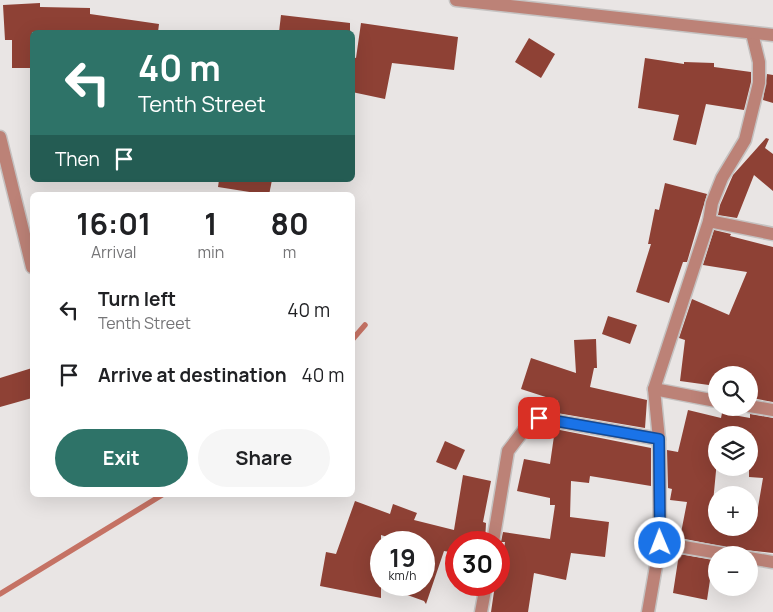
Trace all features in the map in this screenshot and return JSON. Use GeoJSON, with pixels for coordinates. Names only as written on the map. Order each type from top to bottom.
{"type":"FeatureCollection","features":[{"type":"Feature","properties":{"kind":"street"},"geometry":{"type":"LineString","coordinates":[[456,0],[773,35]]}},
{"type":"Feature","properties":{"kind":"street"},"geometry":{"type":"LineString","coordinates":[[648,612],[660,543],[659,439],[654,389],[709,221],[712,202],[722,178],[745,140],[759,83],[759,62],[752,33]]}},
{"type":"Feature","properties":{"kind":"street"},"geometry":{"type":"LineString","coordinates":[[0,136],[30,259]]}},
{"type":"Feature","properties":{"kind":"street"},"geometry":{"type":"LineString","coordinates":[[709,221],[773,234]]}},
{"type":"Feature","properties":{"kind":"street"},"geometry":{"type":"LineString","coordinates":[[654,389],[708,399]]}},
{"type":"Feature","properties":{"kind":"street"},"geometry":{"type":"LineString","coordinates":[[758,408],[773,410]]}},
{"type":"Feature","properties":{"kind":"street"},"geometry":{"type":"LineString","coordinates":[[495,531],[508,451],[524,430],[539,418],[659,439]]}},
{"type":"Feature","properties":{"kind":"street"},"geometry":{"type":"LineString","coordinates":[[660,543],[708,551]]}},
{"type":"Feature","properties":{"kind":"street"},"geometry":{"type":"LineString","coordinates":[[758,560],[773,562]]}},
{"type":"Feature","properties":{"kind":"street"},"geometry":{"type":"LineString","coordinates":[[481,612],[484,596]]}},
{"type":"Feature","properties":{"kind":"building"},"geometry":{"type":"Polygon","coordinates":[[[40,3],[40,7],[90,8],[90,14],[159,24],[158,30],[30,30],[30,68],[12,68],[12,40],[5,40],[3,5],[40,3]]]}},
{"type":"Feature","properties":{"kind":"building"},"geometry":{"type":"Polygon","coordinates":[[[281,15],[350,23],[350,30],[279,30],[281,15]]]}},
{"type":"Feature","properties":{"kind":"building"},"geometry":{"type":"Polygon","coordinates":[[[361,23],[458,37],[454,70],[392,63],[385,99],[355,93],[356,58],[361,23]]]}},
{"type":"Feature","properties":{"kind":"building"},"geometry":{"type":"Polygon","coordinates":[[[529,38],[555,54],[541,78],[515,62],[529,38]]]}},
{"type":"Feature","properties":{"kind":"building"},"geometry":{"type":"Polygon","coordinates":[[[645,58],[684,64],[684,62],[714,63],[714,67],[751,72],[751,82],[744,110],[706,104],[696,145],[673,140],[679,115],[638,108],[645,58]]]}},
{"type":"Feature","properties":{"kind":"building"},"geometry":{"type":"Polygon","coordinates":[[[767,74],[773,75],[773,103],[763,100],[767,74]]]}},
{"type":"Feature","properties":{"kind":"building"},"geometry":{"type":"Polygon","coordinates":[[[766,138],[769,139],[765,148],[773,154],[773,191],[754,175],[737,218],[718,215],[720,205],[733,175],[766,138]]]}},
{"type":"Feature","properties":{"kind":"building"},"geometry":{"type":"Polygon","coordinates":[[[219,182],[272,182],[270,192],[250,192],[218,187],[219,182]]]}},
{"type":"Feature","properties":{"kind":"building"},"geometry":{"type":"Polygon","coordinates":[[[665,183],[707,194],[687,262],[683,262],[669,303],[636,292],[651,244],[648,244],[655,209],[659,210],[665,183]]]}},
{"type":"Feature","properties":{"kind":"building"},"geometry":{"type":"Polygon","coordinates":[[[714,230],[773,247],[773,402],[758,399],[758,366],[708,366],[708,385],[680,381],[685,340],[679,338],[692,299],[729,315],[747,272],[703,265],[714,230]]]}},
{"type":"Feature","properties":{"kind":"building"},"geometry":{"type":"Polygon","coordinates":[[[608,316],[637,325],[630,344],[602,334],[608,316]]]}},
{"type":"Feature","properties":{"kind":"building"},"geometry":{"type":"Polygon","coordinates":[[[596,339],[597,368],[594,368],[590,387],[647,400],[645,428],[557,413],[558,401],[521,389],[531,358],[576,373],[574,340],[596,339]]]}},
{"type":"Feature","properties":{"kind":"building"},"geometry":{"type":"Polygon","coordinates":[[[30,369],[30,399],[0,407],[0,378],[30,369]]]}},
{"type":"Feature","properties":{"kind":"building"},"geometry":{"type":"Polygon","coordinates":[[[688,410],[721,418],[721,416],[739,416],[750,418],[750,416],[758,415],[773,418],[773,553],[758,551],[758,546],[721,546],[680,538],[687,502],[670,500],[672,489],[668,488],[667,450],[678,452],[688,410]],[[708,426],[708,476],[716,476],[715,486],[708,486],[708,536],[758,536],[758,507],[763,478],[749,477],[758,476],[758,426],[708,426]]]}},
{"type":"Feature","properties":{"kind":"building"},"geometry":{"type":"Polygon","coordinates":[[[555,429],[651,448],[651,486],[590,476],[589,483],[571,481],[570,517],[609,522],[605,557],[571,553],[566,580],[534,573],[528,612],[491,612],[493,596],[510,596],[510,533],[550,539],[555,505],[550,505],[550,498],[517,491],[524,459],[550,464],[555,429]]]}},
{"type":"Feature","properties":{"kind":"building"},"geometry":{"type":"Polygon","coordinates":[[[445,441],[465,450],[456,470],[436,462],[445,441]]]}},
{"type":"Feature","properties":{"kind":"building"},"geometry":{"type":"Polygon","coordinates":[[[463,475],[491,481],[483,522],[486,523],[486,531],[445,531],[445,551],[435,578],[435,531],[370,531],[370,596],[320,586],[326,552],[336,554],[355,501],[390,514],[393,504],[417,513],[414,520],[454,530],[463,475]]]}},
{"type":"Feature","properties":{"kind":"building"},"geometry":{"type":"Polygon","coordinates":[[[679,554],[708,559],[707,600],[673,593],[679,554]]]}},
{"type":"Feature","properties":{"kind":"building"},"geometry":{"type":"Polygon","coordinates":[[[410,596],[429,596],[426,604],[424,601],[410,596]]]}},
{"type":"Feature","properties":{"kind":"waterway"},"geometry":{"type":"LineString","coordinates":[[355,337],[365,325]]}},
{"type":"Feature","properties":{"kind":"waterway"},"geometry":{"type":"LineString","coordinates":[[0,594],[159,497]]}},
{"type":"Feature","properties":{"kind":"route"},"geometry":{"type":"LineString","coordinates":[[539,418],[659,439],[660,543]]}}]}
